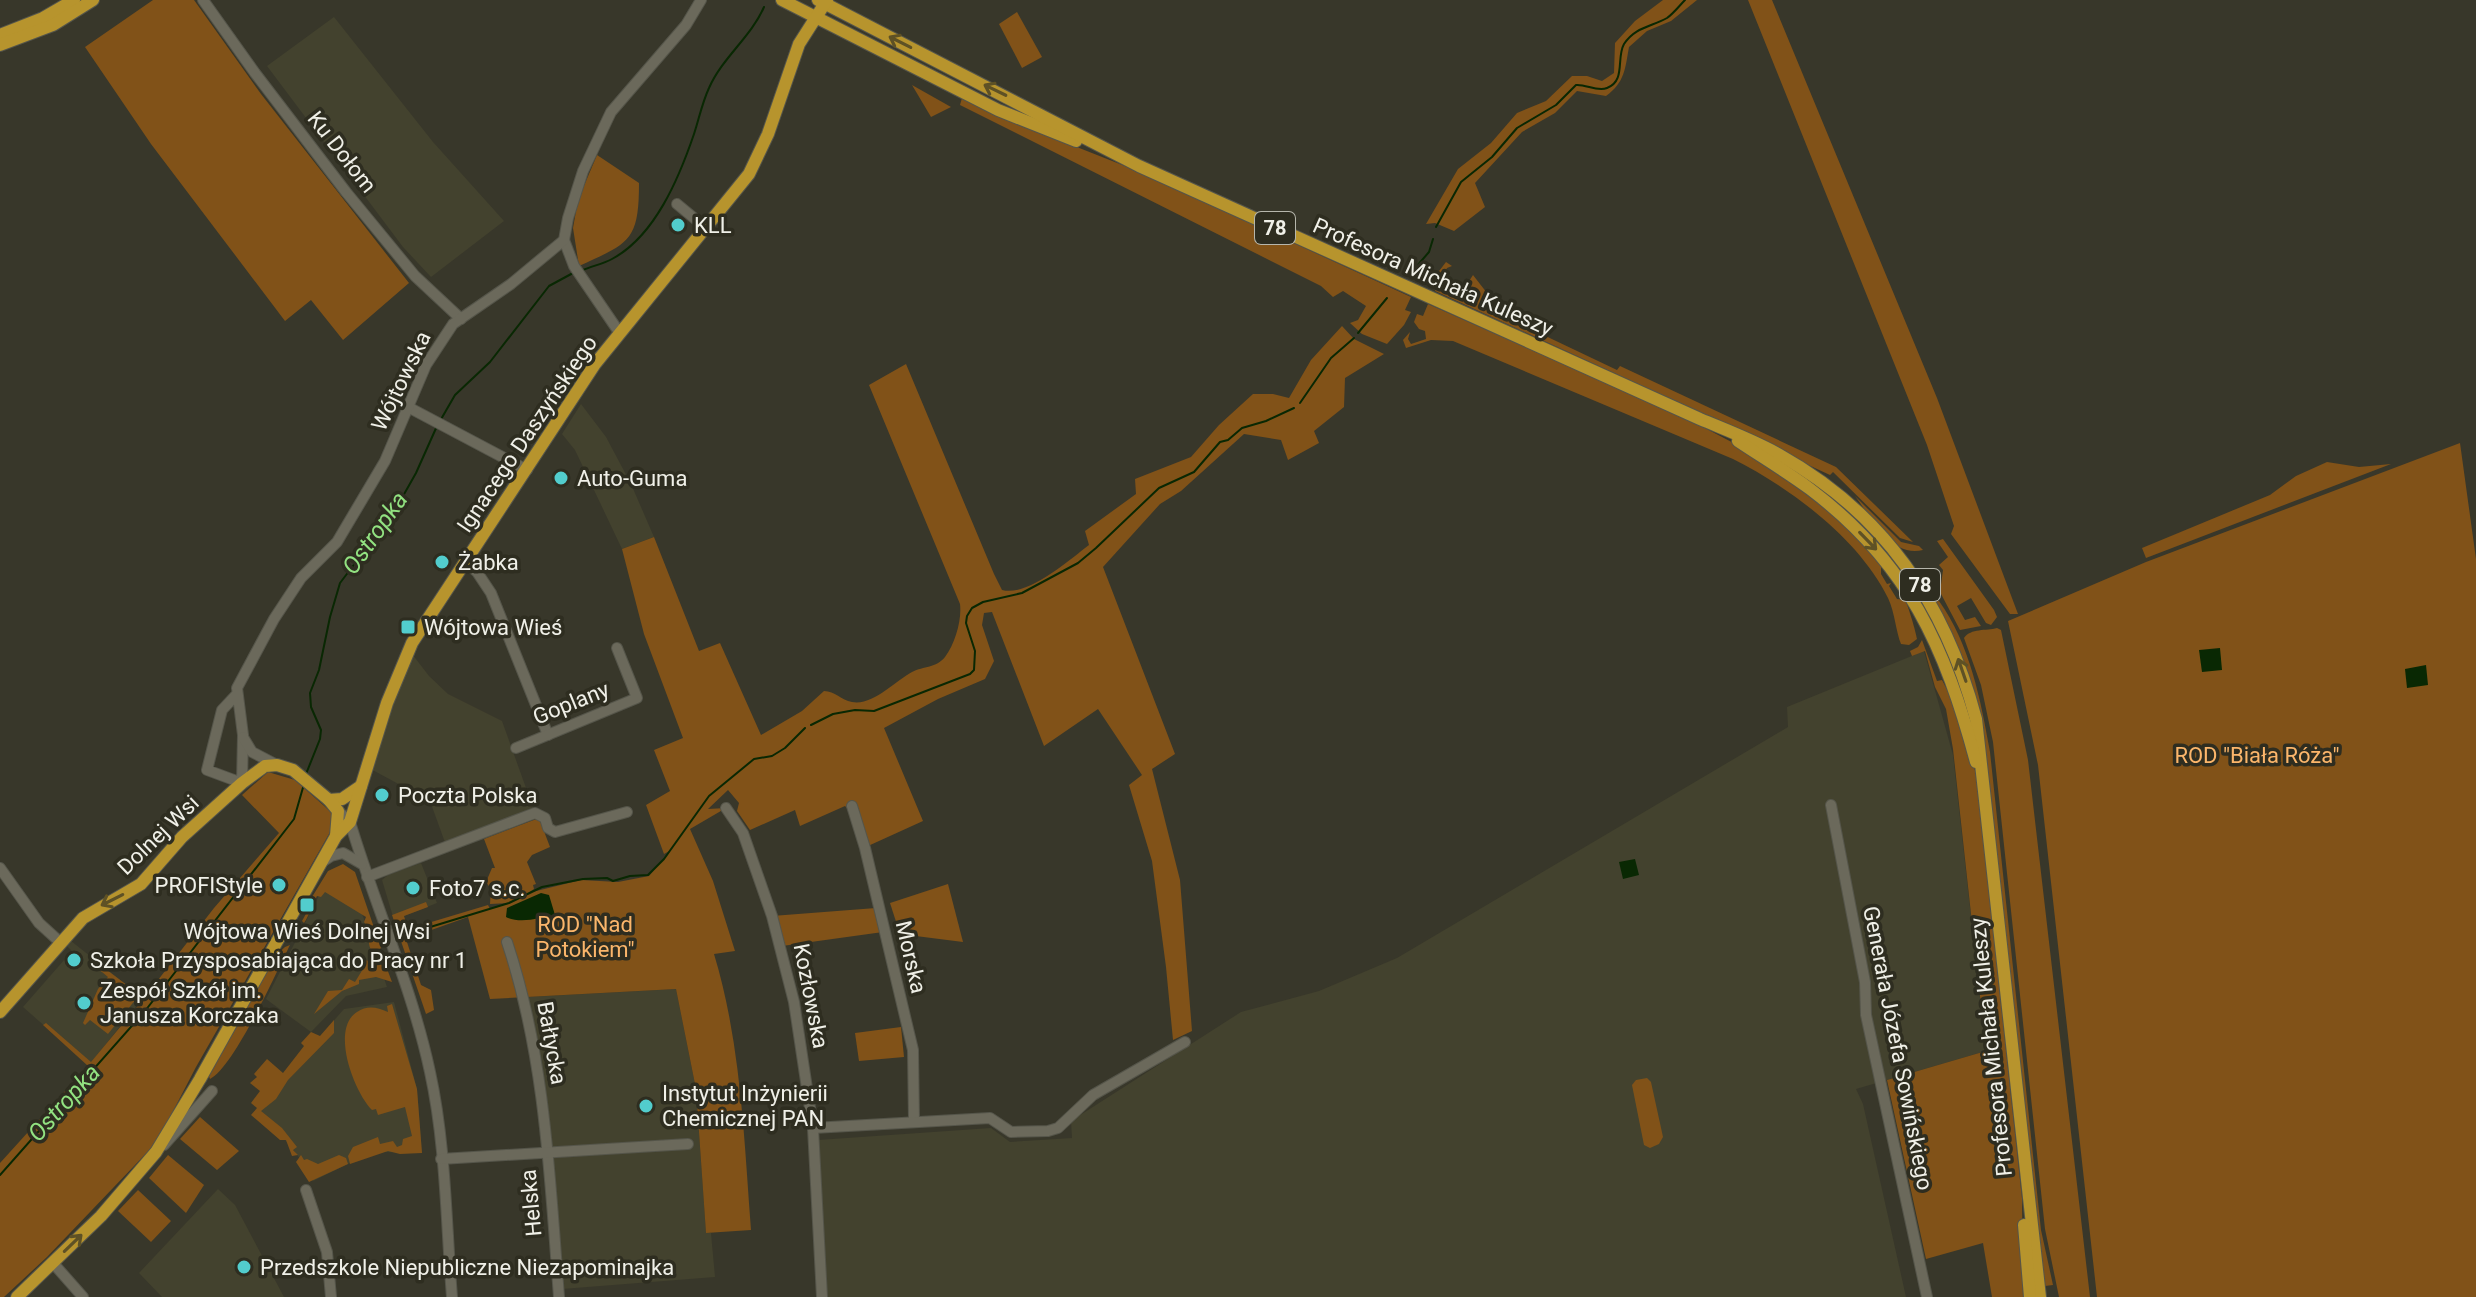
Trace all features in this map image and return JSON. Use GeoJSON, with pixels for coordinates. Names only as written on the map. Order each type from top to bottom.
{"type":"FeatureCollection","features":[{"type":"Feature","properties":{"kind":"main road"},"geometry":{"type":"LineString","coordinates":[[0,35],[43,18],[74,0]]}},
{"type":"Feature","properties":{"kind":"main road"},"geometry":{"type":"LineString","coordinates":[[0,45],[53,25],[93,0]]}},
{"type":"Feature","properties":{"kind":"main road","name":"78"},"geometry":{"type":"LineString","coordinates":[[782,0],[815,17]]}},
{"type":"Feature","properties":{"kind":"main road","name":"Ignacego Daszyńskiego"},"geometry":{"type":"LineString","coordinates":[[350,822],[384,711],[404,661],[426,621],[595,364],[749,174],[761,152],[795,54],[823,1]]}},
{"type":"Feature","properties":{"kind":"main road","name":"Profesora Michała Kuleszy"},"geometry":{"type":"LineString","coordinates":[[823,1],[1139,166]]}},
{"type":"Feature","properties":{"kind":"main road","name":"Profesora Michała Kuleszy"},"geometry":{"type":"LineString","coordinates":[[815,17],[998,110],[1139,166],[1711,424],[1810,489],[1854,526],[1897,575],[1919,608],[1942,654],[1984,792],[2040,1297]]}},
{"type":"Feature","properties":{"kind":"main road"},"geometry":{"type":"LineString","coordinates":[[277,765],[299,774],[329,800],[338,811],[336,836]]}},
{"type":"Feature","properties":{"kind":"main road","name":"Dolnej Wsi"},"geometry":{"type":"LineString","coordinates":[[0,1012],[92,911],[141,884],[182,837],[242,783],[265,766],[277,765]]}},
{"type":"Feature","properties":{"kind":"main road"},"geometry":{"type":"LineString","coordinates":[[329,800],[342,799],[361,786]]}},
{"type":"Feature","properties":{"kind":"main road"},"geometry":{"type":"LineString","coordinates":[[17,1297],[127,1189],[156,1152],[197,1085],[336,836],[350,822]]}},
{"type":"Feature","properties":{"kind":"main road","name":"78"},"geometry":{"type":"LineString","coordinates":[[2024,1171],[2025,1243],[2030,1297]]}},
{"type":"Feature","properties":{"kind":"street","name":"Ku Dołom"},"geometry":{"type":"LineString","coordinates":[[203,0],[356,204],[415,276],[461,319]]}},
{"type":"Feature","properties":{"kind":"street"},"geometry":{"type":"LineString","coordinates":[[619,332],[574,266],[564,240],[568,218],[583,171],[611,112],[686,25],[701,0]]}},
{"type":"Feature","properties":{"kind":"street"},"geometry":{"type":"LineString","coordinates":[[677,204],[706,228]]}},
{"type":"Feature","properties":{"kind":"street","name":"Wójtowska"},"geometry":{"type":"LineString","coordinates":[[237,694],[239,681],[274,619],[301,578],[337,542],[357,509],[385,461],[426,365],[453,324],[511,284],[564,240]]}},
{"type":"Feature","properties":{"kind":"street"},"geometry":{"type":"LineString","coordinates":[[408,407],[527,470]]}},
{"type":"Feature","properties":{"kind":"street"},"geometry":{"type":"LineString","coordinates":[[466,562],[491,593],[548,735]]}},
{"type":"Feature","properties":{"kind":"street","name":"Goplany"},"geometry":{"type":"LineString","coordinates":[[516,748],[637,698],[617,648]]}},
{"type":"Feature","properties":{"kind":"street"},"geometry":{"type":"LineString","coordinates":[[237,694],[243,735],[242,783]]}},
{"type":"Feature","properties":{"kind":"street","name":"Dolnej Wsi"},"geometry":{"type":"LineString","coordinates":[[237,694],[222,710],[207,770],[242,783]]}},
{"type":"Feature","properties":{"kind":"street"},"geometry":{"type":"LineString","coordinates":[[243,735],[252,752],[277,765]]}},
{"type":"Feature","properties":{"kind":"street","name":"Generała Józefa Sowińskiego"},"geometry":{"type":"LineString","coordinates":[[1831,805],[1865,982],[1866,1015],[1927,1297]]}},
{"type":"Feature","properties":{"kind":"street","name":"Morska"},"geometry":{"type":"LineString","coordinates":[[852,806],[865,848],[913,1050],[914,1121]]}},
{"type":"Feature","properties":{"kind":"street","name":"Kozłowska"},"geometry":{"type":"LineString","coordinates":[[726,808],[743,833],[782,946],[794,1002],[813,1128],[822,1297]]}},
{"type":"Feature","properties":{"kind":"street"},"geometry":{"type":"LineString","coordinates":[[338,811],[350,822],[416,1019],[430,1072],[441,1159],[452,1297]]}},
{"type":"Feature","properties":{"kind":"street"},"geometry":{"type":"LineString","coordinates":[[367,877],[535,813],[545,818],[548,828],[555,832],[627,812]]}},
{"type":"Feature","properties":{"kind":"street"},"geometry":{"type":"LineString","coordinates":[[321,863],[343,853],[362,864]]}},
{"type":"Feature","properties":{"kind":"street"},"geometry":{"type":"LineString","coordinates":[[0,868],[39,923],[61,943]]}},
{"type":"Feature","properties":{"kind":"street","name":"Bałtycka"},"geometry":{"type":"LineString","coordinates":[[507,942],[525,1001],[541,1092],[547,1153]]}},
{"type":"Feature","properties":{"kind":"street"},"geometry":{"type":"LineString","coordinates":[[813,1128],[990,1118],[1011,1132],[1048,1131],[1058,1128],[1093,1095],[1185,1042]]}},
{"type":"Feature","properties":{"kind":"street"},"geometry":{"type":"LineString","coordinates":[[156,1152],[212,1091]]}},
{"type":"Feature","properties":{"kind":"street"},"geometry":{"type":"LineString","coordinates":[[441,1159],[688,1144]]}},
{"type":"Feature","properties":{"kind":"street","name":"Helska"},"geometry":{"type":"LineString","coordinates":[[547,1153],[558,1293]]}},
{"type":"Feature","properties":{"kind":"street"},"geometry":{"type":"LineString","coordinates":[[306,1190],[325,1243],[331,1297]]}},
{"type":"Feature","properties":{"kind":"street"},"geometry":{"type":"LineString","coordinates":[[53,1263],[83,1297]]}},
{"type":"Feature","properties":{"kind":"shaded area"},"geometry":{"type":"Polygon","coordinates":[[[334,17],[433,142],[504,221],[431,277],[403,247],[267,66],[334,17]]]}},
{"type":"Feature","properties":{"kind":"shaded area"},"geometry":{"type":"Polygon","coordinates":[[[581,404],[606,437],[654,537],[622,549],[575,450],[562,434],[581,404]]]}},
{"type":"Feature","properties":{"kind":"shaded area"},"geometry":{"type":"Polygon","coordinates":[[[2220,648],[2222,670],[2202,672],[2199,650],[2220,648]]]}},
{"type":"Feature","properties":{"kind":"shaded area"},"geometry":{"type":"Polygon","coordinates":[[[409,650],[448,694],[502,721],[535,813],[447,848],[430,801],[367,767],[409,650]]]}},
{"type":"Feature","properties":{"kind":"shaded area"},"geometry":{"type":"Polygon","coordinates":[[[1924,651],[1953,755],[1986,1051],[1856,1089],[1863,1104],[1906,1297],[827,1297],[818,1140],[991,1128],[1010,1142],[1072,1138],[1071,1121],[1241,1012],[1319,991],[1397,958],[1788,727],[1787,707],[1924,651]]]}},
{"type":"Feature","properties":{"kind":"shaded area"},"geometry":{"type":"Polygon","coordinates":[[[2426,665],[2428,685],[2407,688],[2405,669],[2426,665]]]}},
{"type":"Feature","properties":{"kind":"shaded area"},"geometry":{"type":"Polygon","coordinates":[[[1635,859],[1639,875],[1623,879],[1619,862],[1635,859]]]}},
{"type":"Feature","properties":{"kind":"shaded area"},"geometry":{"type":"Polygon","coordinates":[[[421,863],[437,903],[394,920],[382,880],[421,863]]]}},
{"type":"Feature","properties":{"kind":"shaded area"},"geometry":{"type":"Polygon","coordinates":[[[349,875],[387,987],[346,996],[311,1032],[266,999],[327,880],[349,875]]]}},
{"type":"Feature","properties":{"kind":"shaded area"},"geometry":{"type":"Polygon","coordinates":[[[541,893],[549,895],[555,915],[524,920],[506,917],[507,908],[541,893]]]}},
{"type":"Feature","properties":{"kind":"shaded area","name":"Zespół Szkół im. Janusza Korczaka"},"geometry":{"type":"Polygon","coordinates":[[[71,941],[143,998],[89,1065],[23,1007],[72,951],[67,946],[71,941]]]}},
{"type":"Feature","properties":{"kind":"shaded area"},"geometry":{"type":"Polygon","coordinates":[[[676,989],[696,1089],[706,1232],[711,1233],[715,1277],[562,1289],[528,997],[676,989]]]}},
{"type":"Feature","properties":{"kind":"shaded area"},"geometry":{"type":"Polygon","coordinates":[[[394,1002],[417,1089],[422,1153],[383,1152],[313,1181],[282,1136],[254,1112],[344,1009],[394,1002]]]}},
{"type":"Feature","properties":{"kind":"shaded area"},"geometry":{"type":"Polygon","coordinates":[[[218,1189],[235,1205],[284,1297],[162,1297],[139,1273],[218,1189]]]}},
{"type":"Feature","properties":{"kind":"green space"},"geometry":{"type":"Polygon","coordinates":[[[153,0],[194,0],[261,94],[409,283],[343,340],[311,300],[285,321],[151,144],[85,47],[153,0]]]}},
{"type":"Feature","properties":{"kind":"green space"},"geometry":{"type":"Polygon","coordinates":[[[1663,0],[1697,0],[1671,21],[1647,31],[1629,47],[1621,80],[1606,96],[1577,91],[1555,113],[1522,132],[1475,183],[1485,207],[1454,231],[1435,223],[1426,224],[1458,169],[1491,143],[1517,113],[1546,101],[1572,76],[1587,76],[1602,81],[1614,73],[1615,43],[1635,21],[1663,0]]]}},
{"type":"Feature","properties":{"kind":"green space"},"geometry":{"type":"Polygon","coordinates":[[[1748,0],[1772,0],[1937,398],[2018,614],[2010,614],[1951,534],[1954,526],[1927,445],[1748,0]]]}},
{"type":"Feature","properties":{"kind":"green space"},"geometry":{"type":"Polygon","coordinates":[[[1017,12],[1042,57],[1022,68],[999,24],[1017,12]]]}},
{"type":"Feature","properties":{"kind":"green space"},"geometry":{"type":"Polygon","coordinates":[[[912,85],[951,107],[931,117],[912,85]]]}},
{"type":"Feature","properties":{"kind":"green space"},"geometry":{"type":"Polygon","coordinates":[[[962,98],[1006,119],[1135,170],[1411,297],[1405,310],[1411,312],[1387,344],[1362,334],[1350,323],[1358,320],[1366,306],[1343,291],[1333,297],[1321,286],[960,105],[962,98]]]}},
{"type":"Feature","properties":{"kind":"green space"},"geometry":{"type":"Polygon","coordinates":[[[597,155],[639,183],[637,218],[628,238],[620,245],[579,266],[573,228],[578,200],[597,155]]]}},
{"type":"Feature","properties":{"kind":"green space"},"geometry":{"type":"Polygon","coordinates":[[[1446,262],[1452,266],[1447,268],[1442,279],[1445,284],[1462,292],[1473,275],[1501,311],[1516,322],[1617,370],[1620,366],[1836,467],[1913,542],[1900,538],[1833,472],[1830,475],[1435,291],[1438,282],[1433,279],[1446,262]]]}},
{"type":"Feature","properties":{"kind":"green space"},"geometry":{"type":"Polygon","coordinates":[[[1428,304],[1686,418],[1741,447],[1844,519],[1881,564],[1881,574],[1887,584],[1891,583],[1889,586],[1897,599],[1905,600],[1917,639],[1909,645],[1901,644],[1888,598],[1860,555],[1842,536],[1800,500],[1755,471],[1453,341],[1431,340],[1406,348],[1403,340],[1410,332],[1408,339],[1411,344],[1426,339],[1425,331],[1414,322],[1417,314],[1423,316],[1428,304]]]}},
{"type":"Feature","properties":{"kind":"green space","name":"ROD \"Nad Potokiem\""},"geometry":{"type":"Polygon","coordinates":[[[1342,326],[1354,339],[1384,354],[1345,378],[1344,407],[1314,431],[1319,443],[1288,460],[1281,440],[1244,434],[1181,491],[1160,504],[1103,567],[1175,754],[1152,769],[1180,880],[1192,1031],[1173,1040],[1152,861],[1129,785],[1142,775],[1098,709],[1044,746],[992,612],[984,613],[982,625],[994,661],[985,679],[938,699],[884,728],[923,821],[868,846],[855,804],[800,826],[795,810],[750,830],[737,811],[739,803],[728,790],[708,809],[726,808],[690,829],[713,881],[735,951],[714,954],[736,1056],[751,1230],[706,1233],[696,1089],[676,989],[490,999],[468,917],[406,939],[421,985],[431,990],[434,1010],[426,1014],[392,915],[426,902],[428,907],[404,916],[408,929],[488,905],[490,909],[510,903],[490,904],[491,889],[486,882],[492,868],[495,868],[484,839],[539,818],[550,847],[532,855],[527,862],[536,884],[528,893],[581,880],[618,882],[649,876],[671,850],[664,854],[646,805],[670,791],[654,750],[683,738],[644,634],[622,549],[654,537],[699,651],[720,643],[761,735],[802,711],[824,691],[852,702],[876,697],[912,672],[941,661],[949,652],[957,632],[960,604],[869,385],[906,364],[994,574],[1002,590],[1012,591],[1048,576],[1089,545],[1085,531],[1136,494],[1135,479],[1191,457],[1219,425],[1253,394],[1289,398],[1311,360],[1342,326]]]}},
{"type":"Feature","properties":{"kind":"green space","name":"ROD \"Biała Róża\""},"geometry":{"type":"Polygon","coordinates":[[[2460,443],[2476,559],[2476,1297],[2097,1297],[2038,765],[2008,621],[2146,562],[2460,443]]]}},
{"type":"Feature","properties":{"kind":"green space"},"geometry":{"type":"Polygon","coordinates":[[[2327,462],[2359,467],[2391,464],[2146,558],[2142,548],[2270,495],[2296,476],[2327,462]]]}},
{"type":"Feature","properties":{"kind":"green space"},"geometry":{"type":"Polygon","coordinates":[[[1855,496],[1901,542],[1923,550],[1912,551],[1892,542],[1855,496]]]}},
{"type":"Feature","properties":{"kind":"green space"},"geometry":{"type":"Polygon","coordinates":[[[1943,539],[1994,610],[1997,617],[1991,625],[1986,623],[1971,598],[1957,606],[1965,620],[1975,617],[1981,626],[1960,630],[1940,592],[1943,570],[1939,565],[1948,557],[1937,541],[1943,539]]]}},
{"type":"Feature","properties":{"kind":"green space"},"geometry":{"type":"Polygon","coordinates":[[[1939,601],[1966,654],[1990,752],[2041,1230],[2053,1285],[2045,1286],[1984,750],[1933,602],[1939,601]]]}},
{"type":"Feature","properties":{"kind":"green space"},"geometry":{"type":"Polygon","coordinates":[[[2001,630],[2028,760],[2090,1297],[2059,1297],[2045,1229],[1993,742],[1981,685],[1964,638],[1975,631],[2001,630]]]}},
{"type":"Feature","properties":{"kind":"green space"},"geometry":{"type":"Polygon","coordinates":[[[1922,640],[1937,681],[1942,680],[1957,709],[1976,774],[2022,1198],[2023,1297],[1992,1297],[1983,1243],[1926,1259],[1887,1080],[1986,1051],[1953,749],[1946,709],[1935,687],[1925,651],[1912,656],[1910,651],[1918,647],[1922,640]]]}},
{"type":"Feature","properties":{"kind":"green space"},"geometry":{"type":"Polygon","coordinates":[[[268,772],[295,780],[332,813],[333,827],[196,1067],[157,1142],[47,1257],[4,1297],[0,1297],[0,1163],[88,1066],[43,1025],[46,1023],[91,1062],[141,1002],[136,999],[108,1034],[90,1020],[85,1025],[83,1023],[98,989],[108,977],[96,967],[99,964],[144,998],[214,908],[279,833],[242,795],[268,772]]]}},
{"type":"Feature","properties":{"kind":"green space"},"geometry":{"type":"Polygon","coordinates":[[[343,864],[355,872],[381,948],[377,951],[371,950],[364,922],[366,917],[325,892],[321,897],[317,896],[304,923],[302,921],[328,871],[343,864]]]}},
{"type":"Feature","properties":{"kind":"green space"},"geometry":{"type":"Polygon","coordinates":[[[948,884],[963,942],[900,934],[890,903],[948,884]]]}},
{"type":"Feature","properties":{"kind":"green space"},"geometry":{"type":"Polygon","coordinates":[[[876,908],[883,932],[782,946],[772,916],[876,908]]]}},
{"type":"Feature","properties":{"kind":"green space"},"geometry":{"type":"Polygon","coordinates":[[[290,945],[242,1039],[220,1071],[210,1079],[208,1074],[272,959],[290,945]]]}},
{"type":"Feature","properties":{"kind":"green space"},"geometry":{"type":"Polygon","coordinates":[[[362,959],[386,966],[392,982],[376,977],[359,980],[359,984],[342,991],[314,1014],[328,991],[342,990],[349,979],[355,982],[366,964],[362,959]]]}},
{"type":"Feature","properties":{"kind":"green space"},"geometry":{"type":"Polygon","coordinates":[[[392,1004],[417,1089],[422,1153],[388,1151],[350,1164],[348,1156],[353,1147],[378,1137],[380,1144],[393,1141],[397,1147],[402,1145],[403,1139],[412,1136],[405,1107],[378,1115],[376,1109],[372,1110],[365,1101],[352,1076],[345,1046],[349,1020],[357,1012],[372,1008],[388,1012],[387,1006],[392,1004]]]}},
{"type":"Feature","properties":{"kind":"green space"},"geometry":{"type":"Polygon","coordinates":[[[334,1020],[334,1033],[288,1080],[276,1099],[261,1111],[282,1128],[297,1147],[293,1150],[298,1155],[292,1156],[286,1140],[280,1140],[251,1115],[257,1108],[251,1103],[260,1091],[250,1083],[267,1059],[283,1073],[311,1032],[320,1036],[334,1020]]]}},
{"type":"Feature","properties":{"kind":"green space"},"geometry":{"type":"Polygon","coordinates":[[[901,1027],[904,1057],[859,1061],[855,1033],[901,1027]]]}},
{"type":"Feature","properties":{"kind":"green space"},"geometry":{"type":"Polygon","coordinates":[[[1647,1078],[1651,1082],[1663,1137],[1659,1144],[1650,1148],[1644,1145],[1632,1085],[1636,1080],[1647,1078]]]}},
{"type":"Feature","properties":{"kind":"green space"},"geometry":{"type":"Polygon","coordinates":[[[200,1117],[239,1151],[217,1170],[180,1139],[200,1117]]]}},
{"type":"Feature","properties":{"kind":"green space"},"geometry":{"type":"Polygon","coordinates":[[[168,1155],[204,1185],[186,1213],[149,1178],[168,1155]]]}},
{"type":"Feature","properties":{"kind":"green space"},"geometry":{"type":"Polygon","coordinates":[[[301,1155],[304,1160],[318,1164],[339,1155],[346,1158],[348,1164],[309,1182],[296,1162],[301,1155]]]}},
{"type":"Feature","properties":{"kind":"green space"},"geometry":{"type":"Polygon","coordinates":[[[138,1190],[171,1221],[151,1242],[118,1211],[138,1190]]]}},
{"type":"Feature","properties":{"kind":"waterway"},"geometry":{"type":"LineString","coordinates":[[1436,227],[1461,182],[1492,157],[1517,128],[1556,105],[1576,85],[1599,89],[1613,85],[1619,75],[1622,50],[1628,38],[1667,18],[1685,0]]}},
{"type":"Feature","properties":{"kind":"waterway","name":"Ostropka"},"geometry":{"type":"LineString","coordinates":[[583,270],[609,261],[627,249],[653,221],[681,169],[704,99],[715,77],[764,7]]}},
{"type":"Feature","properties":{"kind":"waterway"},"geometry":{"type":"LineString","coordinates":[[1410,274],[1429,252],[1433,239]]}},
{"type":"Feature","properties":{"kind":"waterway","name":"Ostropka"},"geometry":{"type":"LineString","coordinates":[[440,421],[455,395],[490,362],[549,286],[573,273]]}},
{"type":"Feature","properties":{"kind":"waterway"},"geometry":{"type":"LineString","coordinates":[[1358,333],[1387,298]]}},
{"type":"Feature","properties":{"kind":"waterway"},"geometry":{"type":"LineString","coordinates":[[1300,403],[1331,358],[1354,338]]}},
{"type":"Feature","properties":{"kind":"waterway"},"geometry":{"type":"LineString","coordinates":[[811,725],[833,714],[874,711],[970,674],[974,670],[975,651],[966,623],[972,608],[983,602],[1022,593],[1078,563],[1159,488],[1194,472],[1220,442],[1228,440],[1242,428],[1294,408]]}},
{"type":"Feature","properties":{"kind":"waterway","name":"Ostropka"},"geometry":{"type":"LineString","coordinates":[[306,774],[321,730],[311,707],[310,693],[319,670],[340,583],[394,512],[437,426]]}},
{"type":"Feature","properties":{"kind":"waterway"},"geometry":{"type":"LineString","coordinates":[[404,935],[509,903],[542,887],[583,879],[607,878],[613,881],[648,875],[664,859],[709,796],[754,759],[772,756],[785,748],[805,728]]}},
{"type":"Feature","properties":{"kind":"waterway","name":"Ostropka"},"geometry":{"type":"LineString","coordinates":[[0,1175],[145,1011],[294,819],[304,784]]}},
{"type":"Feature","properties":{"kind":"place","name":"KLL"},"geometry":{"type":"Point","coordinates":[678,225]}},
{"type":"Feature","properties":{"kind":"place","name":"Auto-Guma"},"geometry":{"type":"Point","coordinates":[561,478]}},
{"type":"Feature","properties":{"kind":"place","name":"Żabka"},"geometry":{"type":"Point","coordinates":[442,562]}},
{"type":"Feature","properties":{"kind":"place","name":"Wójtowa Wieś"},"geometry":{"type":"Point","coordinates":[408,627]}},
{"type":"Feature","properties":{"kind":"place","name":"Poczta Polska"},"geometry":{"type":"Point","coordinates":[382,795]}},
{"type":"Feature","properties":{"kind":"place","name":"PROFIStyle"},"geometry":{"type":"Point","coordinates":[279,885]}},
{"type":"Feature","properties":{"kind":"place","name":"Foto7 s.c."},"geometry":{"type":"Point","coordinates":[413,888]}},
{"type":"Feature","properties":{"kind":"place","name":"Wójtowa Wieś Dolnej Wsi"},"geometry":{"type":"Point","coordinates":[307,905]}},
{"type":"Feature","properties":{"kind":"place","name":"Szkoła Przysposabiająca do Pracy nr 1"},"geometry":{"type":"Point","coordinates":[74,960]}},
{"type":"Feature","properties":{"kind":"place","name":"Zespół Szkół im. Janusza Korczaka"},"geometry":{"type":"Point","coordinates":[84,1003]}},
{"type":"Feature","properties":{"kind":"place","name":"Instytut Inżynierii Chemicznej PAN"},"geometry":{"type":"Point","coordinates":[646,1106]}},
{"type":"Feature","properties":{"kind":"place","name":"Przedszkole Niepubliczne Niezapominajka"},"geometry":{"type":"Point","coordinates":[244,1267]}}]}
